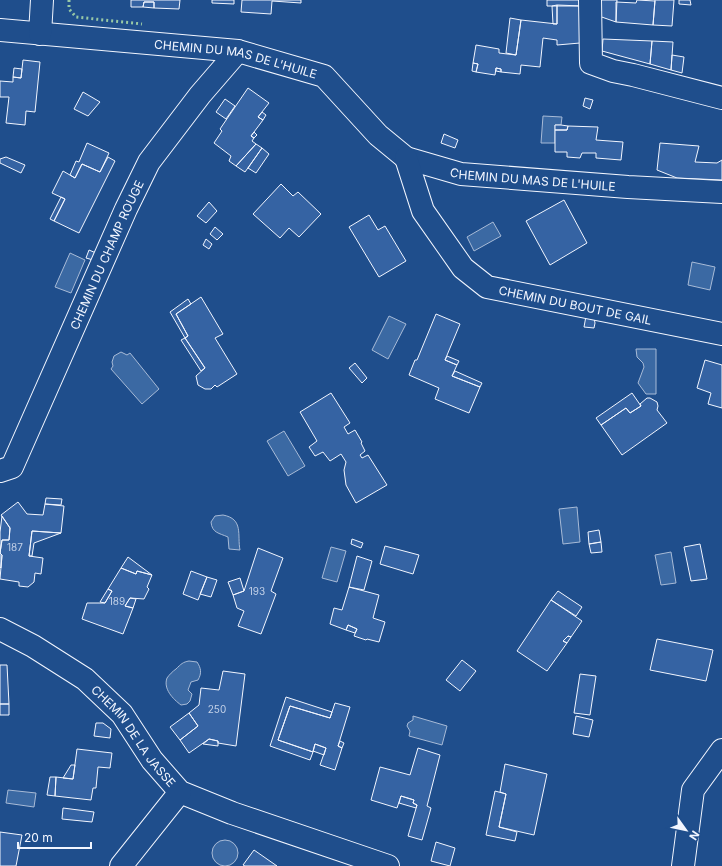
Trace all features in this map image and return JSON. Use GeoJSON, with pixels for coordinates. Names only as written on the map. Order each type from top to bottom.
{"type":"FeatureCollection","features":[{"type":"Feature","properties":{"kind":"street"},"geometry":{"type":"LineString","coordinates":[[40,34],[42,0]]}},
{"type":"Feature","properties":{"kind":"street"},"geometry":{"type":"LineString","coordinates":[[590,0],[591,63],[613,71],[722,98]]}},
{"type":"Feature","properties":{"kind":"street","name":"CHEMIN DU MAS DE L'HUILE"},"geometry":{"type":"LineString","coordinates":[[0,30],[238,51],[324,76],[378,135],[406,158],[461,174],[628,187],[722,192]]}},
{"type":"Feature","properties":{"kind":"street","name":"CHEMIN DU CHAMP ROUGE"},"geometry":{"type":"LineString","coordinates":[[0,471],[12,467],[123,216],[149,162],[200,95],[238,51]]}},
{"type":"Feature","properties":{"kind":"street","name":"CHEMIN DU BOUT DE GAIL"},"geometry":{"type":"LineString","coordinates":[[406,158],[423,211],[463,268],[487,288],[722,334]]}},
{"type":"Feature","properties":{"kind":"street","name":"CHEMIN DE LA JASSE"},"geometry":{"type":"LineString","coordinates":[[0,629],[33,646],[85,679],[122,714],[152,760],[180,792],[232,813],[388,866]]}},
{"type":"Feature","properties":{"kind":"street"},"geometry":{"type":"LineString","coordinates":[[683,866],[693,790],[722,750]]}},
{"type":"Feature","properties":{"kind":"street"},"geometry":{"type":"LineString","coordinates":[[121,866],[180,792]]}},
{"type":"Feature","properties":{"kind":"water"},"geometry":{"type":"Polygon","coordinates":[[[543,116],[562,117],[561,125],[555,125],[555,143],[541,143],[543,116]]]}},
{"type":"Feature","properties":{"kind":"water"},"geometry":{"type":"Polygon","coordinates":[[[493,222],[501,236],[474,251],[467,237],[493,222]]]}},
{"type":"Feature","properties":{"kind":"water"},"geometry":{"type":"Polygon","coordinates":[[[70,253],[85,260],[71,293],[55,287],[70,253]]]}},
{"type":"Feature","properties":{"kind":"water"},"geometry":{"type":"Polygon","coordinates":[[[692,262],[715,267],[710,290],[688,285],[692,262]]]}},
{"type":"Feature","properties":{"kind":"water"},"geometry":{"type":"Polygon","coordinates":[[[389,316],[406,324],[388,359],[372,350],[389,316]]]}},
{"type":"Feature","properties":{"kind":"water"},"geometry":{"type":"Polygon","coordinates":[[[636,349],[656,349],[656,394],[646,394],[638,383],[644,367],[643,363],[637,357],[636,349]]]}},
{"type":"Feature","properties":{"kind":"water"},"geometry":{"type":"Polygon","coordinates":[[[121,352],[127,355],[130,353],[159,389],[142,404],[111,369],[113,366],[112,362],[114,356],[121,352]]]}},
{"type":"Feature","properties":{"kind":"water"},"geometry":{"type":"Polygon","coordinates":[[[284,431],[305,466],[288,476],[267,441],[284,431]]]}},
{"type":"Feature","properties":{"kind":"water"},"geometry":{"type":"Polygon","coordinates":[[[577,507],[580,542],[563,544],[559,509],[577,507]]]}},
{"type":"Feature","properties":{"kind":"water"},"geometry":{"type":"Polygon","coordinates":[[[223,515],[230,517],[237,524],[240,550],[229,549],[228,537],[214,531],[211,522],[215,516],[223,515]]]}},
{"type":"Feature","properties":{"kind":"water"},"geometry":{"type":"Polygon","coordinates":[[[331,547],[346,551],[337,582],[322,578],[331,547]]]}},
{"type":"Feature","properties":{"kind":"water"},"geometry":{"type":"Polygon","coordinates":[[[671,552],[676,583],[661,585],[655,555],[671,552]]]}},
{"type":"Feature","properties":{"kind":"water"},"geometry":{"type":"Polygon","coordinates":[[[185,662],[197,662],[200,668],[200,675],[198,680],[191,682],[188,690],[192,694],[190,701],[187,704],[181,705],[175,700],[168,690],[166,682],[167,678],[172,672],[185,662]]]}},
{"type":"Feature","properties":{"kind":"water"},"geometry":{"type":"Polygon","coordinates":[[[413,716],[447,726],[442,745],[409,736],[410,731],[407,726],[408,723],[413,720],[413,716]]]}},
{"type":"Feature","properties":{"kind":"water"},"geometry":{"type":"Polygon","coordinates":[[[8,790],[36,793],[34,807],[6,803],[8,790]]]}},
{"type":"Feature","properties":{"kind":"water"},"geometry":{"type":"Polygon","coordinates":[[[225,840],[235,843],[238,853],[235,863],[225,866],[215,863],[212,853],[215,843],[225,840]]]}},
{"type":"Feature","properties":{"kind":"building"},"geometry":{"type":"Polygon","coordinates":[[[131,0],[180,0],[179,9],[154,8],[154,2],[144,2],[143,7],[131,7],[131,0]]]}},
{"type":"Feature","properties":{"kind":"building"},"geometry":{"type":"Polygon","coordinates":[[[212,0],[234,0],[234,4],[212,3],[212,0]]]}},
{"type":"Feature","properties":{"kind":"building"},"geometry":{"type":"Polygon","coordinates":[[[242,0],[301,0],[301,3],[272,1],[271,14],[241,12],[242,0]]]}},
{"type":"Feature","properties":{"kind":"building"},"geometry":{"type":"Polygon","coordinates":[[[547,0],[582,0],[582,6],[547,6],[547,0]]]}},
{"type":"Feature","properties":{"kind":"building"},"geometry":{"type":"Polygon","coordinates":[[[597,0],[617,0],[616,22],[596,15],[597,0]]]}},
{"type":"Feature","properties":{"kind":"building"},"geometry":{"type":"Polygon","coordinates":[[[637,0],[655,1],[653,25],[616,22],[616,2],[636,3],[637,0]]]}},
{"type":"Feature","properties":{"kind":"building"},"geometry":{"type":"Polygon","coordinates":[[[655,0],[674,0],[672,26],[653,25],[655,0]]]}},
{"type":"Feature","properties":{"kind":"building"},"geometry":{"type":"Polygon","coordinates":[[[679,0],[690,0],[691,5],[679,4],[679,0]]]}},
{"type":"Feature","properties":{"kind":"building"},"geometry":{"type":"Polygon","coordinates":[[[144,2],[154,2],[154,8],[143,7],[144,2]]]}},
{"type":"Feature","properties":{"kind":"building"},"geometry":{"type":"Polygon","coordinates":[[[557,5],[557,24],[553,24],[552,6],[557,5]]]}},
{"type":"Feature","properties":{"kind":"building"},"geometry":{"type":"Polygon","coordinates":[[[557,5],[582,6],[580,43],[557,45],[557,40],[543,38],[540,67],[521,65],[520,74],[501,72],[501,69],[496,68],[495,75],[476,72],[478,64],[473,63],[476,45],[499,49],[499,53],[516,55],[521,20],[557,24],[557,5]]]}},
{"type":"Feature","properties":{"kind":"building"},"geometry":{"type":"Polygon","coordinates":[[[510,18],[521,20],[516,55],[506,53],[510,18]]]}},
{"type":"Feature","properties":{"kind":"building"},"geometry":{"type":"Polygon","coordinates":[[[603,39],[652,41],[650,64],[602,51],[603,39]]]}},
{"type":"Feature","properties":{"kind":"building"},"geometry":{"type":"Polygon","coordinates":[[[652,41],[673,42],[671,70],[650,64],[652,41]]]}},
{"type":"Feature","properties":{"kind":"building"},"geometry":{"type":"Polygon","coordinates":[[[672,55],[684,57],[682,73],[671,70],[672,55]]]}},
{"type":"Feature","properties":{"kind":"building"},"geometry":{"type":"Polygon","coordinates":[[[23,60],[40,62],[35,112],[26,111],[25,125],[6,123],[9,97],[0,97],[0,81],[13,82],[13,77],[21,78],[23,60]]]}},
{"type":"Feature","properties":{"kind":"building"},"geometry":{"type":"Polygon","coordinates":[[[473,63],[478,64],[476,72],[472,71],[473,63]]]}},
{"type":"Feature","properties":{"kind":"building"},"geometry":{"type":"Polygon","coordinates":[[[14,68],[22,69],[21,78],[13,77],[14,68]]]}},
{"type":"Feature","properties":{"kind":"building"},"geometry":{"type":"Polygon","coordinates":[[[496,68],[501,69],[501,72],[496,71],[496,68]]]}},
{"type":"Feature","properties":{"kind":"building"},"geometry":{"type":"Polygon","coordinates":[[[248,88],[269,103],[258,117],[263,120],[251,136],[254,138],[252,141],[256,144],[236,166],[229,161],[231,156],[214,143],[222,131],[220,129],[248,88]]]}},
{"type":"Feature","properties":{"kind":"building"},"geometry":{"type":"Polygon","coordinates":[[[83,92],[100,102],[88,116],[74,109],[83,92]]]}},
{"type":"Feature","properties":{"kind":"building"},"geometry":{"type":"Polygon","coordinates":[[[585,98],[593,100],[590,109],[583,106],[585,98]]]}},
{"type":"Feature","properties":{"kind":"building"},"geometry":{"type":"Polygon","coordinates":[[[225,99],[235,106],[226,119],[216,112],[225,99]]]}},
{"type":"Feature","properties":{"kind":"building"},"geometry":{"type":"Polygon","coordinates":[[[262,112],[266,115],[263,120],[258,117],[262,112]]]}},
{"type":"Feature","properties":{"kind":"building"},"geometry":{"type":"Polygon","coordinates":[[[555,125],[568,126],[567,130],[555,130],[555,125]]]}},
{"type":"Feature","properties":{"kind":"building"},"geometry":{"type":"Polygon","coordinates":[[[568,126],[598,127],[596,140],[623,142],[621,160],[596,158],[596,153],[582,153],[580,158],[567,157],[567,152],[555,152],[555,130],[567,130],[568,126]]]}},
{"type":"Feature","properties":{"kind":"building"},"geometry":{"type":"Polygon","coordinates":[[[254,132],[257,135],[254,138],[251,136],[254,132]]]}},
{"type":"Feature","properties":{"kind":"building"},"geometry":{"type":"Polygon","coordinates":[[[444,134],[458,140],[455,148],[441,143],[444,134]]]}},
{"type":"Feature","properties":{"kind":"building"},"geometry":{"type":"Polygon","coordinates":[[[87,143],[109,153],[100,172],[82,164],[75,178],[70,175],[76,161],[79,162],[87,143]]]}},
{"type":"Feature","properties":{"kind":"building"},"geometry":{"type":"Polygon","coordinates":[[[660,143],[699,146],[695,162],[717,163],[722,160],[722,180],[677,178],[657,170],[660,143]]]}},
{"type":"Feature","properties":{"kind":"building"},"geometry":{"type":"Polygon","coordinates":[[[256,144],[262,148],[245,172],[236,166],[256,144]]]}},
{"type":"Feature","properties":{"kind":"building"},"geometry":{"type":"Polygon","coordinates":[[[262,148],[269,154],[256,173],[248,168],[262,148]]]}},
{"type":"Feature","properties":{"kind":"building"},"geometry":{"type":"Polygon","coordinates":[[[6,157],[25,165],[21,173],[0,163],[0,159],[6,157]]]}},
{"type":"Feature","properties":{"kind":"building"},"geometry":{"type":"Polygon","coordinates":[[[108,157],[115,161],[79,233],[54,221],[65,199],[52,193],[63,171],[75,178],[82,164],[100,172],[108,157]]]}},
{"type":"Feature","properties":{"kind":"building"},"geometry":{"type":"Polygon","coordinates":[[[281,184],[293,196],[298,192],[321,214],[299,237],[289,228],[280,238],[253,214],[281,184]]]}},
{"type":"Feature","properties":{"kind":"building"},"geometry":{"type":"Polygon","coordinates":[[[61,197],[65,199],[54,221],[50,219],[61,197]]]}},
{"type":"Feature","properties":{"kind":"building"},"geometry":{"type":"Polygon","coordinates":[[[564,200],[587,243],[550,265],[526,221],[564,200]]]}},
{"type":"Feature","properties":{"kind":"building"},"geometry":{"type":"Polygon","coordinates":[[[209,202],[217,211],[206,223],[197,216],[209,202]]]}},
{"type":"Feature","properties":{"kind":"building"},"geometry":{"type":"Polygon","coordinates":[[[369,215],[378,230],[385,226],[406,261],[379,277],[349,227],[369,215]]]}},
{"type":"Feature","properties":{"kind":"building"},"geometry":{"type":"Polygon","coordinates":[[[215,227],[223,234],[217,240],[210,234],[215,227]]]}},
{"type":"Feature","properties":{"kind":"building"},"geometry":{"type":"Polygon","coordinates":[[[206,239],[212,244],[209,249],[203,245],[206,239]]]}},
{"type":"Feature","properties":{"kind":"building"},"geometry":{"type":"Polygon","coordinates":[[[89,250],[96,253],[93,260],[86,258],[89,250]]]}},
{"type":"Feature","properties":{"kind":"building"},"geometry":{"type":"Polygon","coordinates":[[[201,297],[223,334],[215,338],[237,374],[217,387],[215,385],[211,389],[205,389],[198,385],[196,376],[205,368],[185,338],[188,336],[176,314],[201,297]]]}},
{"type":"Feature","properties":{"kind":"building"},"geometry":{"type":"Polygon","coordinates":[[[188,299],[191,304],[176,314],[188,336],[185,338],[170,312],[188,299]]]}},
{"type":"Feature","properties":{"kind":"building"},"geometry":{"type":"Polygon","coordinates":[[[436,314],[460,324],[445,360],[457,365],[452,376],[480,387],[469,413],[435,399],[439,388],[409,375],[415,360],[417,360],[436,314]]]}},
{"type":"Feature","properties":{"kind":"building"},"geometry":{"type":"Polygon","coordinates":[[[586,316],[594,318],[594,328],[584,327],[586,316]]]}},
{"type":"Feature","properties":{"kind":"building"},"geometry":{"type":"Polygon","coordinates":[[[185,338],[205,368],[201,371],[181,340],[185,338]]]}},
{"type":"Feature","properties":{"kind":"building"},"geometry":{"type":"Polygon","coordinates":[[[447,356],[459,361],[457,365],[445,360],[447,356]]]}},
{"type":"Feature","properties":{"kind":"building"},"geometry":{"type":"Polygon","coordinates":[[[705,360],[722,365],[722,408],[708,404],[711,393],[697,388],[705,360]]]}},
{"type":"Feature","properties":{"kind":"building"},"geometry":{"type":"Polygon","coordinates":[[[355,363],[367,378],[362,383],[349,368],[355,363]]]}},
{"type":"Feature","properties":{"kind":"building"},"geometry":{"type":"Polygon","coordinates":[[[455,371],[482,383],[480,387],[452,376],[455,371]]]}},
{"type":"Feature","properties":{"kind":"building"},"geometry":{"type":"Polygon","coordinates":[[[331,393],[350,423],[344,427],[348,434],[355,430],[362,442],[361,443],[365,451],[360,455],[362,458],[368,455],[387,485],[356,503],[346,485],[344,470],[346,462],[341,454],[330,461],[323,452],[315,456],[309,447],[317,441],[300,412],[331,393]]]}},
{"type":"Feature","properties":{"kind":"building"},"geometry":{"type":"Polygon","coordinates":[[[632,393],[641,406],[630,413],[626,408],[601,425],[596,418],[632,393]]]}},
{"type":"Feature","properties":{"kind":"building"},"geometry":{"type":"Polygon","coordinates":[[[647,398],[657,402],[657,410],[667,423],[622,455],[601,425],[626,408],[630,413],[641,406],[640,404],[647,398]]]}},
{"type":"Feature","properties":{"kind":"building"},"geometry":{"type":"Polygon","coordinates":[[[46,498],[62,499],[61,505],[45,504],[46,498]]]}},
{"type":"Feature","properties":{"kind":"building"},"geometry":{"type":"Polygon","coordinates":[[[18,502],[27,514],[43,515],[45,504],[64,506],[61,533],[32,531],[29,556],[43,558],[41,574],[35,573],[34,582],[28,587],[19,586],[19,582],[0,579],[2,555],[0,553],[2,540],[9,540],[10,528],[1,515],[18,502]]]}},
{"type":"Feature","properties":{"kind":"building"},"geometry":{"type":"Polygon","coordinates":[[[2,516],[10,528],[9,540],[2,540],[0,553],[2,516]]]}},
{"type":"Feature","properties":{"kind":"building"},"geometry":{"type":"Polygon","coordinates":[[[599,530],[601,542],[589,544],[588,532],[599,530]]]}},
{"type":"Feature","properties":{"kind":"building"},"geometry":{"type":"Polygon","coordinates":[[[32,531],[61,533],[34,543],[32,556],[29,556],[32,531]]]}},
{"type":"Feature","properties":{"kind":"building"},"geometry":{"type":"Polygon","coordinates":[[[352,539],[363,543],[361,548],[351,544],[352,539]]]}},
{"type":"Feature","properties":{"kind":"building"},"geometry":{"type":"Polygon","coordinates":[[[601,542],[602,552],[591,553],[589,544],[601,542]]]}},
{"type":"Feature","properties":{"kind":"building"},"geometry":{"type":"Polygon","coordinates":[[[700,544],[707,579],[691,581],[684,547],[700,544]]]}},
{"type":"Feature","properties":{"kind":"building"},"geometry":{"type":"Polygon","coordinates":[[[385,546],[419,555],[413,574],[380,564],[385,546]]]}},
{"type":"Feature","properties":{"kind":"building"},"geometry":{"type":"Polygon","coordinates":[[[258,548],[283,558],[271,591],[276,594],[261,634],[238,626],[244,611],[237,608],[233,595],[244,591],[258,548]]]}},
{"type":"Feature","properties":{"kind":"building"},"geometry":{"type":"Polygon","coordinates":[[[0,553],[2,555],[1,568],[0,567],[0,553]]]}},
{"type":"Feature","properties":{"kind":"building"},"geometry":{"type":"Polygon","coordinates":[[[357,556],[372,561],[364,590],[349,587],[357,556]]]}},
{"type":"Feature","properties":{"kind":"building"},"geometry":{"type":"Polygon","coordinates":[[[128,557],[152,575],[137,571],[136,574],[121,568],[128,557]]]}},
{"type":"Feature","properties":{"kind":"building"},"geometry":{"type":"Polygon","coordinates":[[[121,568],[136,574],[137,571],[152,575],[147,587],[149,589],[144,599],[130,598],[125,606],[133,608],[123,634],[82,619],[87,603],[105,603],[112,591],[108,589],[121,568]]]}},
{"type":"Feature","properties":{"kind":"building"},"geometry":{"type":"Polygon","coordinates":[[[191,571],[207,577],[198,600],[183,594],[191,571]]]}},
{"type":"Feature","properties":{"kind":"building"},"geometry":{"type":"Polygon","coordinates":[[[207,577],[217,580],[211,597],[200,594],[207,577]]]}},
{"type":"Feature","properties":{"kind":"building"},"geometry":{"type":"Polygon","coordinates":[[[240,578],[244,591],[233,595],[228,582],[240,578]]]}},
{"type":"Feature","properties":{"kind":"building"},"geometry":{"type":"Polygon","coordinates":[[[349,587],[379,595],[373,618],[385,622],[379,642],[354,636],[357,629],[348,625],[346,630],[330,624],[334,608],[342,610],[349,587]]]}},
{"type":"Feature","properties":{"kind":"building"},"geometry":{"type":"Polygon","coordinates":[[[108,589],[112,591],[105,603],[100,602],[108,589]]]}},
{"type":"Feature","properties":{"kind":"building"},"geometry":{"type":"Polygon","coordinates":[[[558,591],[582,607],[576,616],[551,600],[558,591]]]}},
{"type":"Feature","properties":{"kind":"building"},"geometry":{"type":"Polygon","coordinates":[[[130,598],[136,599],[133,608],[125,606],[130,598]]]}},
{"type":"Feature","properties":{"kind":"building"},"geometry":{"type":"Polygon","coordinates":[[[551,600],[582,621],[571,637],[568,636],[563,641],[567,643],[547,671],[517,651],[551,600]]]}},
{"type":"Feature","properties":{"kind":"building"},"geometry":{"type":"Polygon","coordinates":[[[348,625],[357,629],[355,633],[346,630],[348,625]]]}},
{"type":"Feature","properties":{"kind":"building"},"geometry":{"type":"Polygon","coordinates":[[[568,636],[571,637],[567,643],[563,641],[568,636]]]}},
{"type":"Feature","properties":{"kind":"building"},"geometry":{"type":"Polygon","coordinates":[[[657,639],[713,650],[706,681],[650,670],[657,639]]]}},
{"type":"Feature","properties":{"kind":"building"},"geometry":{"type":"Polygon","coordinates":[[[462,660],[476,671],[460,691],[446,680],[462,660]]]}},
{"type":"Feature","properties":{"kind":"building"},"geometry":{"type":"Polygon","coordinates":[[[0,665],[7,665],[9,704],[0,704],[0,665]]]}},
{"type":"Feature","properties":{"kind":"building"},"geometry":{"type":"Polygon","coordinates":[[[223,671],[245,674],[236,746],[218,743],[218,741],[209,739],[189,753],[180,740],[198,726],[189,713],[199,705],[201,688],[219,690],[223,671]]]}},
{"type":"Feature","properties":{"kind":"building"},"geometry":{"type":"Polygon","coordinates":[[[580,674],[596,676],[590,715],[574,713],[580,674]]]}},
{"type":"Feature","properties":{"kind":"building"},"geometry":{"type":"Polygon","coordinates":[[[286,697],[332,712],[330,718],[290,706],[278,740],[313,752],[310,760],[270,746],[286,697]]]}},
{"type":"Feature","properties":{"kind":"building"},"geometry":{"type":"Polygon","coordinates":[[[335,703],[350,707],[338,746],[342,748],[335,770],[320,765],[326,748],[315,744],[313,752],[278,740],[290,706],[330,718],[335,703]]]}},
{"type":"Feature","properties":{"kind":"building"},"geometry":{"type":"Polygon","coordinates":[[[0,704],[9,704],[9,715],[0,715],[0,704]]]}},
{"type":"Feature","properties":{"kind":"building"},"geometry":{"type":"Polygon","coordinates":[[[189,713],[198,726],[180,740],[170,727],[189,713]]]}},
{"type":"Feature","properties":{"kind":"building"},"geometry":{"type":"Polygon","coordinates":[[[576,716],[593,720],[589,737],[573,734],[576,716]]]}},
{"type":"Feature","properties":{"kind":"building"},"geometry":{"type":"Polygon","coordinates":[[[96,723],[103,723],[111,729],[110,738],[94,736],[96,723]]]}},
{"type":"Feature","properties":{"kind":"building"},"geometry":{"type":"Polygon","coordinates":[[[209,739],[218,741],[218,746],[203,744],[209,739]]]}},
{"type":"Feature","properties":{"kind":"building"},"geometry":{"type":"Polygon","coordinates":[[[340,741],[344,743],[342,748],[338,746],[340,741]]]}},
{"type":"Feature","properties":{"kind":"building"},"geometry":{"type":"Polygon","coordinates":[[[315,744],[326,748],[324,755],[313,751],[315,744]]]}},
{"type":"Feature","properties":{"kind":"building"},"geometry":{"type":"Polygon","coordinates":[[[418,748],[440,755],[427,806],[431,808],[422,840],[408,836],[417,805],[413,803],[414,800],[401,796],[397,808],[371,800],[380,767],[410,775],[418,748]]]}},
{"type":"Feature","properties":{"kind":"building"},"geometry":{"type":"Polygon","coordinates":[[[77,749],[112,753],[110,768],[98,767],[96,788],[93,788],[91,800],[55,796],[56,777],[73,779],[77,749]]]}},
{"type":"Feature","properties":{"kind":"building"},"geometry":{"type":"Polygon","coordinates":[[[505,764],[547,774],[534,835],[499,827],[506,794],[500,792],[505,764]]]}},
{"type":"Feature","properties":{"kind":"building"},"geometry":{"type":"Polygon","coordinates":[[[71,765],[75,765],[73,779],[63,778],[71,765]]]}},
{"type":"Feature","properties":{"kind":"building"},"geometry":{"type":"Polygon","coordinates":[[[50,777],[56,777],[55,796],[47,795],[50,777]]]}},
{"type":"Feature","properties":{"kind":"building"},"geometry":{"type":"Polygon","coordinates":[[[495,791],[506,794],[499,827],[517,832],[515,841],[486,835],[495,791]]]}},
{"type":"Feature","properties":{"kind":"building"},"geometry":{"type":"Polygon","coordinates":[[[401,796],[414,800],[413,803],[417,805],[416,808],[399,803],[401,796]]]}},
{"type":"Feature","properties":{"kind":"building"},"geometry":{"type":"Polygon","coordinates":[[[63,808],[94,812],[92,822],[62,819],[63,808]]]}},
{"type":"Feature","properties":{"kind":"building"},"geometry":{"type":"Polygon","coordinates":[[[0,832],[22,835],[16,866],[0,866],[0,832]]]}},
{"type":"Feature","properties":{"kind":"building"},"geometry":{"type":"Polygon","coordinates":[[[436,842],[455,848],[450,866],[431,861],[436,842]]]}},
{"type":"Feature","properties":{"kind":"building"},"geometry":{"type":"Polygon","coordinates":[[[254,850],[277,866],[243,865],[254,850]]]}},
{"type":"Feature","properties":{"kind":"hedge"},"geometry":{"type":"LineString","coordinates":[[69,0],[69,9],[76,17],[142,24]]}}]}
